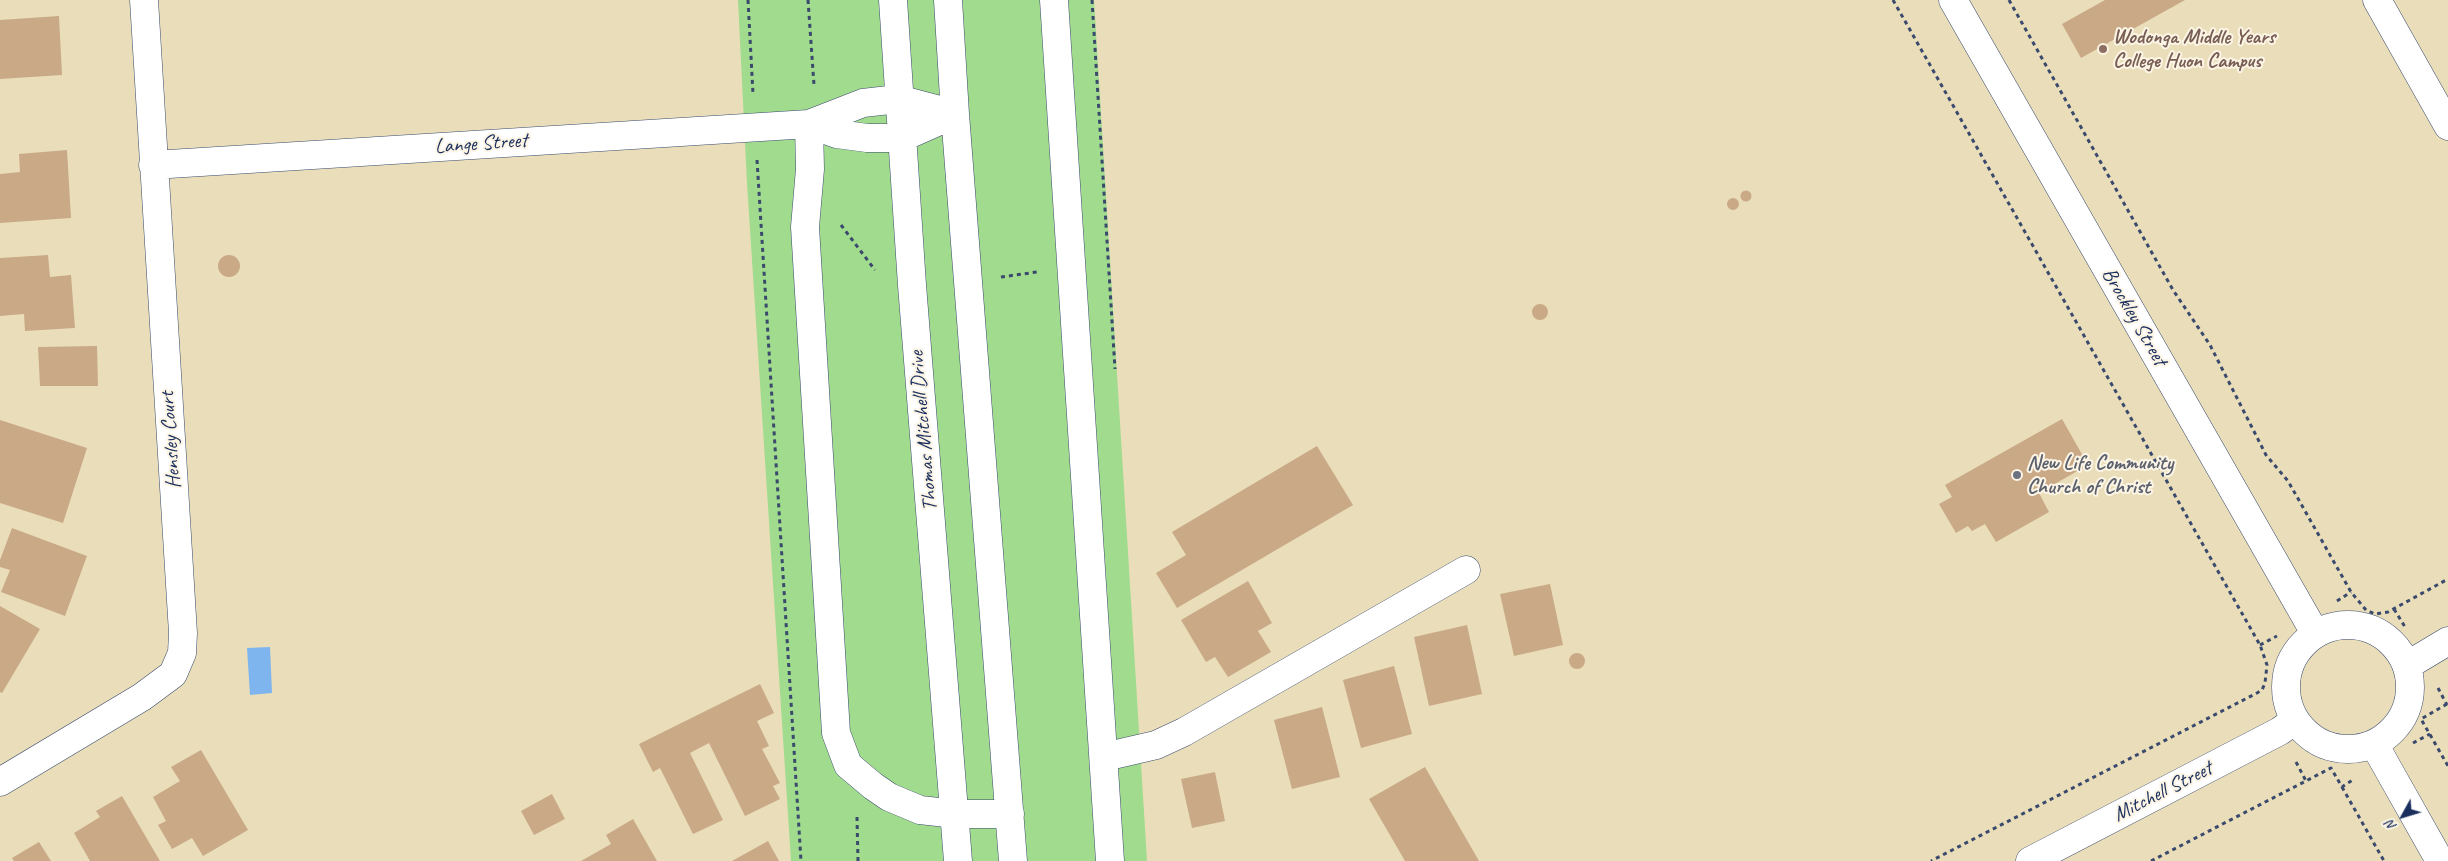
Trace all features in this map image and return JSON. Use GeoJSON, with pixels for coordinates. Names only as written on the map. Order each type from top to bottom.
{"type":"FeatureCollection","features":[{"type":"Feature","properties":{"kind":"street","name":"Hensley Court"},"geometry":{"type":"LineString","coordinates":[[0,782],[142,697],[173,674],[182,653],[184,633],[144,0]]}},
{"type":"Feature","properties":{"kind":"street","name":"Thomas Mitchell Drive"},"geometry":{"type":"LineString","coordinates":[[893,0],[898,100],[956,814],[958,861]]}},
{"type":"Feature","properties":{"kind":"street"},"geometry":{"type":"LineString","coordinates":[[948,0],[955,114],[1013,861]]}},
{"type":"Feature","properties":{"kind":"street"},"geometry":{"type":"LineString","coordinates":[[1054,0],[1110,861]]}},
{"type":"Feature","properties":{"kind":"street","name":"Brockley Street"},"geometry":{"type":"LineString","coordinates":[[1953,0],[2315,633]]}},
{"type":"Feature","properties":{"kind":"street"},"geometry":{"type":"LineString","coordinates":[[2377,0],[2448,126]]}},
{"type":"Feature","properties":{"kind":"street","name":"Lange Street"},"geometry":{"type":"LineString","coordinates":[[153,165],[809,124],[863,103],[898,100],[955,114]]}},
{"type":"Feature","properties":{"kind":"street"},"geometry":{"type":"LineString","coordinates":[[901,138],[955,114]]}},
{"type":"Feature","properties":{"kind":"street","name":"Lange Street"},"geometry":{"type":"LineString","coordinates":[[809,124],[837,134],[867,138],[901,138]]}},
{"type":"Feature","properties":{"kind":"street"},"geometry":{"type":"LineString","coordinates":[[809,124],[810,169],[805,227],[836,733],[843,757],[855,772],[889,797],[905,805],[930,812],[1010,814]]}},
{"type":"Feature","properties":{"kind":"street"},"geometry":{"type":"LineString","coordinates":[[1104,757],[1156,746],[1184,732],[1466,570]]}},
{"type":"Feature","properties":{"kind":"street"},"geometry":{"type":"LineString","coordinates":[[2335,625],[2357,625],[2377,632],[2394,645],[2408,665],[2410,682],[2409,701],[2402,719],[2378,752],[2339,749],[2322,743],[2306,734],[2295,720],[2287,702],[2286,682],[2290,663],[2300,646],[2315,633],[2335,625]]}},
{"type":"Feature","properties":{"kind":"street"},"geometry":{"type":"LineString","coordinates":[[2408,665],[2448,641]]}},
{"type":"Feature","properties":{"kind":"street","name":"Mitchell Street"},"geometry":{"type":"LineString","coordinates":[[2030,861],[2280,731],[2295,720]]}},
{"type":"Feature","properties":{"kind":"street"},"geometry":{"type":"LineString","coordinates":[[2378,752],[2440,861]]}},
{"type":"Feature","properties":{"kind":"path"},"geometry":{"type":"LineString","coordinates":[[748,0],[801,861]]}},
{"type":"Feature","properties":{"kind":"path"},"geometry":{"type":"LineString","coordinates":[[808,0],[816,104],[809,124]]}},
{"type":"Feature","properties":{"kind":"path"},"geometry":{"type":"LineString","coordinates":[[1893,0],[2260,645],[2267,665],[2265,683],[2262,690],[2257,693],[1931,861]]}},
{"type":"Feature","properties":{"kind":"path"},"geometry":{"type":"LineString","coordinates":[[2009,0],[2173,290],[2210,345],[2266,455],[2288,481],[2351,592],[2366,610],[2375,614],[2388,612],[2448,578]]}},
{"type":"Feature","properties":{"kind":"path"},"geometry":{"type":"LineString","coordinates":[[2448,704],[2421,719],[2448,766]]}},
{"type":"Feature","properties":{"kind":"path"},"geometry":{"type":"LineString","coordinates":[[2342,788],[2378,752],[2430,734]]}},
{"type":"Feature","properties":{"kind":"path"},"geometry":{"type":"LineString","coordinates":[[2151,861],[2331,768],[2384,861]]}},
{"type":"Feature","properties":{"kind":"green space"},"geometry":{"type":"Polygon","coordinates":[[[738,0],[1094,0],[1147,861],[791,861],[747,183],[738,0]]]}},
{"type":"Feature","properties":{"kind":"water"},"geometry":{"type":"Polygon","coordinates":[[[270,647],[272,693],[250,695],[247,648],[270,647]]]}},
{"type":"Feature","properties":{"kind":"building"},"geometry":{"type":"Polygon","coordinates":[[[2105,0],[2185,0],[2081,58],[2062,24],[2105,0]]]}},
{"type":"Feature","properties":{"kind":"building"},"geometry":{"type":"Polygon","coordinates":[[[59,16],[62,75],[0,79],[0,20],[59,16]]]}},
{"type":"Feature","properties":{"kind":"building"},"geometry":{"type":"Polygon","coordinates":[[[67,150],[71,218],[0,223],[0,174],[20,172],[19,154],[67,150]]]}},
{"type":"Feature","properties":{"kind":"building"},"geometry":{"type":"Polygon","coordinates":[[[1746,190],[1752,196],[1746,202],[1740,196],[1746,190]]]}},
{"type":"Feature","properties":{"kind":"building"},"geometry":{"type":"Polygon","coordinates":[[[1731,198],[1735,198],[1739,204],[1735,210],[1731,210],[1727,206],[1727,202],[1731,198]]]}},
{"type":"Feature","properties":{"kind":"building"},"geometry":{"type":"Polygon","coordinates":[[[48,255],[50,277],[71,275],[75,328],[25,331],[24,314],[0,316],[0,258],[48,255]]]}},
{"type":"Feature","properties":{"kind":"building"},"geometry":{"type":"Polygon","coordinates":[[[225,255],[233,255],[240,262],[240,270],[233,277],[225,277],[218,270],[218,262],[225,255]]]}},
{"type":"Feature","properties":{"kind":"building"},"geometry":{"type":"Polygon","coordinates":[[[1540,304],[1546,306],[1548,312],[1546,318],[1540,320],[1534,318],[1532,312],[1534,306],[1540,304]]]}},
{"type":"Feature","properties":{"kind":"building"},"geometry":{"type":"Polygon","coordinates":[[[97,346],[98,386],[40,386],[38,347],[97,346]]]}},
{"type":"Feature","properties":{"kind":"building","name":"New Life Community Church of Christ"},"geometry":{"type":"Polygon","coordinates":[[[2062,419],[2088,465],[2039,493],[2049,512],[1996,542],[1985,524],[1972,531],[1968,526],[1956,533],[1939,504],[1952,497],[1945,485],[2062,419]]]}},
{"type":"Feature","properties":{"kind":"building"},"geometry":{"type":"Polygon","coordinates":[[[0,420],[87,448],[63,523],[0,503],[0,420]]]}},
{"type":"Feature","properties":{"kind":"building"},"geometry":{"type":"Polygon","coordinates":[[[1317,446],[1353,505],[1177,608],[1156,573],[1186,555],[1172,532],[1317,446]]]}},
{"type":"Feature","properties":{"kind":"building"},"geometry":{"type":"Polygon","coordinates":[[[12,528],[87,556],[65,616],[1,592],[10,570],[0,567],[0,560],[12,528]]]}},
{"type":"Feature","properties":{"kind":"building"},"geometry":{"type":"Polygon","coordinates":[[[1248,581],[1272,623],[1258,631],[1271,652],[1228,677],[1215,657],[1206,662],[1181,620],[1248,581]]]}},
{"type":"Feature","properties":{"kind":"building"},"geometry":{"type":"Polygon","coordinates":[[[1550,584],[1563,645],[1514,656],[1500,594],[1550,584]]]}},
{"type":"Feature","properties":{"kind":"building"},"geometry":{"type":"Polygon","coordinates":[[[0,606],[40,629],[2,693],[0,692],[0,606]]]}},
{"type":"Feature","properties":{"kind":"building"},"geometry":{"type":"Polygon","coordinates":[[[1467,625],[1482,694],[1429,706],[1414,637],[1467,625]]]}},
{"type":"Feature","properties":{"kind":"building"},"geometry":{"type":"Polygon","coordinates":[[[1577,653],[1585,661],[1577,669],[1569,661],[1577,653]]]}},
{"type":"Feature","properties":{"kind":"building"},"geometry":{"type":"Polygon","coordinates":[[[1394,666],[1412,734],[1361,748],[1343,680],[1394,666]]]}},
{"type":"Feature","properties":{"kind":"building"},"geometry":{"type":"Polygon","coordinates":[[[760,684],[774,713],[757,721],[769,746],[762,749],[780,783],[773,786],[780,799],[745,816],[709,743],[690,753],[723,820],[693,834],[660,768],[653,772],[639,744],[760,684]]]}},
{"type":"Feature","properties":{"kind":"building"},"geometry":{"type":"Polygon","coordinates":[[[1322,707],[1340,777],[1292,789],[1274,720],[1322,707]]]}},
{"type":"Feature","properties":{"kind":"building"},"geometry":{"type":"Polygon","coordinates":[[[201,750],[248,830],[203,856],[192,838],[172,849],[158,825],[166,821],[153,797],[180,781],[171,767],[201,750]]]}},
{"type":"Feature","properties":{"kind":"building"},"geometry":{"type":"Polygon","coordinates":[[[1425,767],[1479,861],[1405,861],[1369,799],[1425,767]]]}},
{"type":"Feature","properties":{"kind":"building"},"geometry":{"type":"Polygon","coordinates":[[[1215,772],[1225,821],[1192,828],[1181,779],[1215,772]]]}},
{"type":"Feature","properties":{"kind":"building"},"geometry":{"type":"Polygon","coordinates":[[[552,794],[565,819],[534,835],[521,811],[552,794]]]}},
{"type":"Feature","properties":{"kind":"building"},"geometry":{"type":"Polygon","coordinates":[[[122,796],[160,861],[90,861],[74,833],[100,817],[96,811],[122,796]]]}},
{"type":"Feature","properties":{"kind":"building"},"geometry":{"type":"Polygon","coordinates":[[[633,819],[657,861],[581,861],[611,844],[606,835],[633,819]]]}},
{"type":"Feature","properties":{"kind":"building"},"geometry":{"type":"Polygon","coordinates":[[[768,841],[779,861],[732,861],[768,841]]]}},
{"type":"Feature","properties":{"kind":"building"},"geometry":{"type":"Polygon","coordinates":[[[39,842],[51,861],[14,861],[12,858],[39,842]]]}},
{"type":"Feature","properties":{"kind":"place","name":"Wodonga Middle Years College Huon Campus"},"geometry":{"type":"Point","coordinates":[2103,49]}},
{"type":"Feature","properties":{"kind":"place","name":"New Life Community Church of Christ"},"geometry":{"type":"Point","coordinates":[2017,475]}}]}
